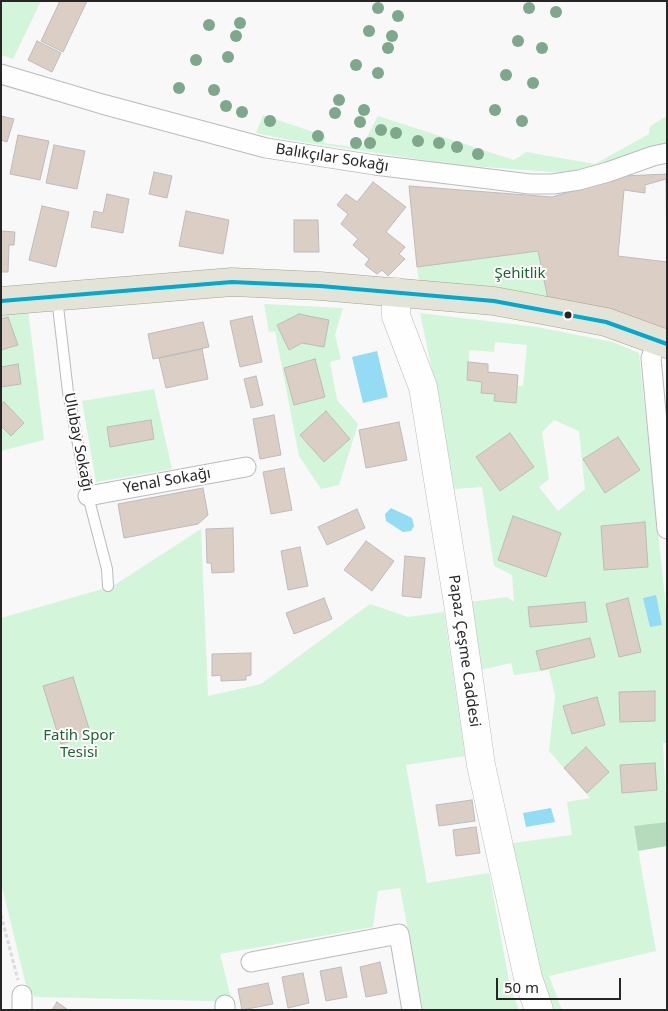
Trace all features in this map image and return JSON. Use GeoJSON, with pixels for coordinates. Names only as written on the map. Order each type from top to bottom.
{"type":"FeatureCollection","features":[{"type":"Feature","properties":{"kind":"main road"},"geometry":{"type":"LineString","coordinates":[[1,301],[232,282],[396,292],[494,301],[556,312],[606,322],[662,342]]}},
{"type":"Feature","properties":{"kind":"street","name":"Balıkçılar Sokağı"},"geometry":{"type":"LineString","coordinates":[[1,74],[102,104],[266,148],[375,166],[530,184],[553,184],[579,180],[667,153]]}},
{"type":"Feature","properties":{"kind":"street","name":"Papaz Çeşme Caddesi"},"geometry":{"type":"LineString","coordinates":[[396,292],[396,316],[423,387],[481,765],[528,978],[539,1010]]}},
{"type":"Feature","properties":{"kind":"street"},"geometry":{"type":"LineString","coordinates":[[662,342],[651,358],[667,529]]}},
{"type":"Feature","properties":{"kind":"street","name":"Yenal Sokağı"},"geometry":{"type":"LineString","coordinates":[[88,496],[246,467]]}},
{"type":"Feature","properties":{"kind":"street"},"geometry":{"type":"LineString","coordinates":[[252,962],[399,934],[412,1010]]}},
{"type":"Feature","properties":{"kind":"lane","name":"Ulubay Sokağı"},"geometry":{"type":"LineString","coordinates":[[57,297],[68,392],[88,496],[107,569],[108,586]]}},
{"type":"Feature","properties":{"kind":"path"},"geometry":{"type":"LineString","coordinates":[[1,915],[22,1002]]}},
{"type":"Feature","properties":{"kind":"green space"},"geometry":{"type":"Polygon","coordinates":[[[1,1],[41,1],[13,59],[1,55],[1,1]]]}},
{"type":"Feature","properties":{"kind":"green space"},"geometry":{"type":"Polygon","coordinates":[[[263,115],[325,136],[324,143],[361,148],[378,116],[514,160],[526,152],[595,164],[649,134],[650,126],[667,116],[667,143],[636,151],[579,174],[457,165],[290,140],[256,133],[263,115]]]}},
{"type":"Feature","properties":{"kind":"green space","name":"Şehitlik"},"geometry":{"type":"Polygon","coordinates":[[[538,251],[548,299],[419,283],[417,267],[538,251]]]}},
{"type":"Feature","properties":{"kind":"green space"},"geometry":{"type":"Polygon","coordinates":[[[264,304],[343,308],[335,335],[341,359],[330,362],[337,400],[358,424],[339,485],[321,489],[299,456],[275,331],[269,332],[264,304]]]}},
{"type":"Feature","properties":{"kind":"green space"},"geometry":{"type":"Polygon","coordinates":[[[28,309],[44,440],[1,451],[1,311],[28,309]]]}},
{"type":"Feature","properties":{"kind":"green space"},"geometry":{"type":"Polygon","coordinates":[[[420,313],[537,327],[613,342],[639,353],[667,617],[667,743],[663,743],[667,822],[634,827],[656,951],[549,976],[562,1010],[548,1010],[506,844],[572,835],[567,802],[590,798],[549,751],[555,696],[549,670],[514,675],[511,663],[481,670],[470,602],[507,597],[514,602],[512,575],[494,566],[482,487],[454,489],[442,418],[420,313]],[[495,342],[494,352],[469,350],[469,362],[488,364],[488,372],[518,375],[517,386],[523,386],[527,345],[495,342]],[[554,420],[542,432],[549,479],[539,487],[558,511],[585,489],[579,431],[554,420]]]}},
{"type":"Feature","properties":{"kind":"green space"},"geometry":{"type":"Polygon","coordinates":[[[154,389],[172,469],[96,482],[82,401],[154,389]]]}},
{"type":"Feature","properties":{"kind":"green space","name":"Fatih Spor Tesisi"},"geometry":{"type":"Polygon","coordinates":[[[201,529],[208,696],[261,684],[370,604],[408,617],[444,612],[465,756],[406,765],[427,883],[489,873],[510,986],[519,1010],[423,1010],[400,888],[378,891],[373,927],[220,954],[231,998],[214,1001],[35,997],[26,985],[1,883],[1,618],[113,586],[201,529]]]}},
{"type":"Feature","properties":{"kind":"green space"},"geometry":{"type":"Polygon","coordinates":[[[667,822],[667,846],[638,851],[634,826],[667,822]]]}},
{"type":"Feature","properties":{"kind":"water"},"geometry":{"type":"Polygon","coordinates":[[[377,351],[388,397],[363,403],[352,357],[377,351]]]}},
{"type":"Feature","properties":{"kind":"water"},"geometry":{"type":"Polygon","coordinates":[[[391,508],[412,518],[414,526],[411,531],[403,532],[386,521],[385,514],[391,508]]]}},
{"type":"Feature","properties":{"kind":"water"},"geometry":{"type":"Polygon","coordinates":[[[656,595],[662,625],[650,627],[643,598],[656,595]]]}},
{"type":"Feature","properties":{"kind":"water"},"geometry":{"type":"Polygon","coordinates":[[[551,808],[555,822],[526,827],[523,813],[551,808]]]}},
{"type":"Feature","properties":{"kind":"building"},"geometry":{"type":"Polygon","coordinates":[[[60,1],[87,1],[63,52],[41,41],[60,1]]]}},
{"type":"Feature","properties":{"kind":"building"},"geometry":{"type":"Polygon","coordinates":[[[37,41],[61,53],[52,72],[28,60],[37,41]]]}},
{"type":"Feature","properties":{"kind":"building"},"geometry":{"type":"Polygon","coordinates":[[[1,116],[14,119],[7,142],[1,140],[1,116]]]}},
{"type":"Feature","properties":{"kind":"building"},"geometry":{"type":"Polygon","coordinates":[[[18,135],[49,141],[40,180],[10,174],[18,135]]]}},
{"type":"Feature","properties":{"kind":"building"},"geometry":{"type":"Polygon","coordinates":[[[54,145],[85,151],[77,189],[46,183],[54,145]]]}},
{"type":"Feature","properties":{"kind":"building"},"geometry":{"type":"Polygon","coordinates":[[[154,172],[172,176],[167,198],[149,194],[154,172]]]}},
{"type":"Feature","properties":{"kind":"building"},"geometry":{"type":"Polygon","coordinates":[[[667,174],[667,331],[548,299],[538,251],[417,267],[409,186],[552,197],[624,176],[667,174]]]}},
{"type":"Feature","properties":{"kind":"building"},"geometry":{"type":"Polygon","coordinates":[[[666,179],[667,262],[618,256],[624,190],[645,193],[645,185],[666,179]]]}},
{"type":"Feature","properties":{"kind":"building"},"geometry":{"type":"Polygon","coordinates":[[[373,182],[406,207],[386,232],[405,247],[399,254],[405,259],[388,276],[382,270],[377,274],[365,265],[369,259],[353,245],[358,239],[341,224],[348,214],[337,205],[346,194],[357,202],[373,182]]]}},
{"type":"Feature","properties":{"kind":"building"},"geometry":{"type":"Polygon","coordinates":[[[107,194],[129,199],[123,233],[91,227],[94,211],[103,213],[107,194]]]}},
{"type":"Feature","properties":{"kind":"building"},"geometry":{"type":"Polygon","coordinates":[[[42,206],[69,212],[56,267],[29,260],[42,206]]]}},
{"type":"Feature","properties":{"kind":"building"},"geometry":{"type":"Polygon","coordinates":[[[186,211],[229,220],[223,254],[179,246],[186,211]]]}},
{"type":"Feature","properties":{"kind":"building"},"geometry":{"type":"Polygon","coordinates":[[[294,220],[318,220],[319,252],[294,252],[294,220]]]}},
{"type":"Feature","properties":{"kind":"building"},"geometry":{"type":"Polygon","coordinates":[[[1,231],[15,232],[14,245],[9,245],[8,272],[1,272],[1,231]]]}},
{"type":"Feature","properties":{"kind":"building"},"geometry":{"type":"Polygon","coordinates":[[[299,314],[329,320],[324,347],[302,343],[289,350],[277,325],[299,314]]]}},
{"type":"Feature","properties":{"kind":"building"},"geometry":{"type":"Polygon","coordinates":[[[252,316],[262,362],[240,367],[230,321],[252,316]]]}},
{"type":"Feature","properties":{"kind":"building"},"geometry":{"type":"Polygon","coordinates":[[[8,317],[18,345],[1,350],[1,319],[8,317]]]}},
{"type":"Feature","properties":{"kind":"building"},"geometry":{"type":"Polygon","coordinates":[[[203,322],[209,347],[153,359],[148,334],[203,322]]]}},
{"type":"Feature","properties":{"kind":"building"},"geometry":{"type":"Polygon","coordinates":[[[202,349],[208,379],[166,388],[159,358],[202,349]]]}},
{"type":"Feature","properties":{"kind":"building"},"geometry":{"type":"Polygon","coordinates":[[[315,359],[325,397],[294,405],[284,368],[315,359]]]}},
{"type":"Feature","properties":{"kind":"building"},"geometry":{"type":"Polygon","coordinates":[[[468,362],[488,364],[488,372],[518,375],[516,403],[494,401],[495,394],[481,393],[482,382],[467,380],[468,362]]]}},
{"type":"Feature","properties":{"kind":"building"},"geometry":{"type":"Polygon","coordinates":[[[18,364],[21,384],[1,387],[1,367],[18,364]]]}},
{"type":"Feature","properties":{"kind":"building"},"geometry":{"type":"Polygon","coordinates":[[[256,376],[263,405],[251,408],[244,379],[256,376]]]}},
{"type":"Feature","properties":{"kind":"building"},"geometry":{"type":"Polygon","coordinates":[[[4,402],[24,423],[11,436],[1,426],[1,404],[4,402]]]}},
{"type":"Feature","properties":{"kind":"building"},"geometry":{"type":"Polygon","coordinates":[[[326,411],[350,439],[324,462],[300,435],[326,411]]]}},
{"type":"Feature","properties":{"kind":"building"},"geometry":{"type":"Polygon","coordinates":[[[274,415],[281,455],[260,459],[253,419],[274,415]]]}},
{"type":"Feature","properties":{"kind":"building"},"geometry":{"type":"Polygon","coordinates":[[[151,420],[154,439],[110,447],[107,427],[151,420]]]}},
{"type":"Feature","properties":{"kind":"building"},"geometry":{"type":"Polygon","coordinates":[[[399,422],[407,460],[366,468],[359,430],[399,422]]]}},
{"type":"Feature","properties":{"kind":"building"},"geometry":{"type":"Polygon","coordinates":[[[510,433],[534,467],[500,491],[476,457],[510,433]]]}},
{"type":"Feature","properties":{"kind":"building"},"geometry":{"type":"Polygon","coordinates":[[[618,437],[640,470],[605,493],[583,459],[618,437]]]}},
{"type":"Feature","properties":{"kind":"building"},"geometry":{"type":"Polygon","coordinates":[[[284,468],[292,510],[271,514],[263,472],[284,468]]]}},
{"type":"Feature","properties":{"kind":"building"},"geometry":{"type":"Polygon","coordinates":[[[203,488],[208,515],[198,524],[124,538],[118,504],[203,488]]]}},
{"type":"Feature","properties":{"kind":"building"},"geometry":{"type":"Polygon","coordinates":[[[357,509],[365,528],[327,545],[318,527],[357,509]]]}},
{"type":"Feature","properties":{"kind":"building"},"geometry":{"type":"Polygon","coordinates":[[[513,516],[561,533],[546,577],[498,560],[513,516]]]}},
{"type":"Feature","properties":{"kind":"building"},"geometry":{"type":"Polygon","coordinates":[[[645,522],[648,567],[604,570],[601,526],[645,522]]]}},
{"type":"Feature","properties":{"kind":"building"},"geometry":{"type":"Polygon","coordinates":[[[233,528],[234,572],[212,573],[211,563],[207,563],[206,529],[233,528]]]}},
{"type":"Feature","properties":{"kind":"building"},"geometry":{"type":"Polygon","coordinates":[[[366,541],[394,561],[372,591],[344,570],[366,541]]]}},
{"type":"Feature","properties":{"kind":"building"},"geometry":{"type":"Polygon","coordinates":[[[300,547],[308,586],[288,590],[281,551],[300,547]]]}},
{"type":"Feature","properties":{"kind":"building"},"geometry":{"type":"Polygon","coordinates":[[[405,556],[425,558],[421,598],[402,596],[405,556]]]}},
{"type":"Feature","properties":{"kind":"building"},"geometry":{"type":"Polygon","coordinates":[[[324,598],[332,619],[294,634],[286,613],[324,598]]]}},
{"type":"Feature","properties":{"kind":"building"},"geometry":{"type":"Polygon","coordinates":[[[628,598],[641,652],[619,657],[606,604],[628,598]]]}},
{"type":"Feature","properties":{"kind":"building"},"geometry":{"type":"Polygon","coordinates":[[[585,602],[587,622],[530,627],[528,607],[585,602]]]}},
{"type":"Feature","properties":{"kind":"building"},"geometry":{"type":"Polygon","coordinates":[[[590,638],[595,657],[541,670],[536,651],[590,638]]]}},
{"type":"Feature","properties":{"kind":"building"},"geometry":{"type":"Polygon","coordinates":[[[251,653],[251,675],[246,676],[246,680],[221,681],[221,675],[212,676],[212,654],[251,653]]]}},
{"type":"Feature","properties":{"kind":"building"},"geometry":{"type":"Polygon","coordinates":[[[73,677],[91,735],[61,744],[43,686],[73,677]]]}},
{"type":"Feature","properties":{"kind":"building"},"geometry":{"type":"Polygon","coordinates":[[[655,691],[655,721],[620,722],[619,692],[655,691]]]}},
{"type":"Feature","properties":{"kind":"building"},"geometry":{"type":"Polygon","coordinates":[[[597,697],[605,725],[572,734],[563,706],[597,697]]]}},
{"type":"Feature","properties":{"kind":"building"},"geometry":{"type":"Polygon","coordinates":[[[586,747],[609,772],[587,793],[564,768],[586,747]]]}},
{"type":"Feature","properties":{"kind":"building"},"geometry":{"type":"Polygon","coordinates":[[[655,763],[657,790],[622,793],[620,765],[655,763]]]}},
{"type":"Feature","properties":{"kind":"building"},"geometry":{"type":"Polygon","coordinates":[[[472,800],[475,821],[439,826],[436,805],[472,800]]]}},
{"type":"Feature","properties":{"kind":"building"},"geometry":{"type":"Polygon","coordinates":[[[476,827],[480,853],[456,856],[453,830],[476,827]]]}},
{"type":"Feature","properties":{"kind":"building"},"geometry":{"type":"Polygon","coordinates":[[[380,962],[387,993],[366,997],[360,967],[380,962]]]}},
{"type":"Feature","properties":{"kind":"building"},"geometry":{"type":"Polygon","coordinates":[[[341,967],[347,997],[326,1001],[320,971],[341,967]]]}},
{"type":"Feature","properties":{"kind":"building"},"geometry":{"type":"Polygon","coordinates":[[[303,973],[309,1003],[288,1008],[282,977],[303,973]]]}},
{"type":"Feature","properties":{"kind":"building"},"geometry":{"type":"Polygon","coordinates":[[[268,983],[273,1004],[242,1010],[238,989],[268,983]]]}},
{"type":"Feature","properties":{"kind":"building"},"geometry":{"type":"Polygon","coordinates":[[[57,1002],[68,1010],[52,1010],[57,1002]]]}},
{"type":"Feature","properties":{"kind":"transit line"},"geometry":{"type":"LineString","coordinates":[[1,301],[232,282],[320,286],[494,301],[606,322],[667,344]]}}]}
